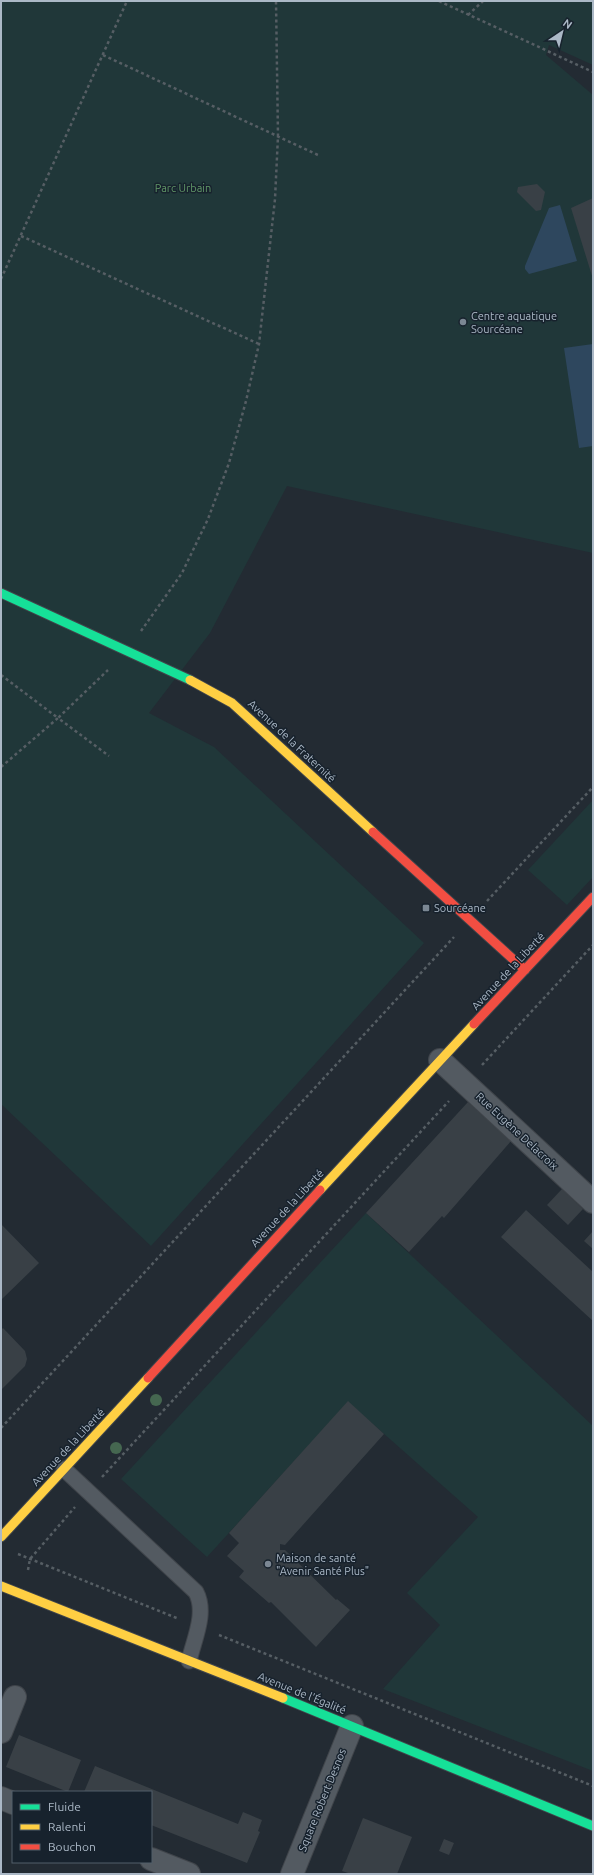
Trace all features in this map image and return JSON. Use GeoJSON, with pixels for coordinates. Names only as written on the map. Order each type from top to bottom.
{"type":"FeatureCollection","features":[{"type":"Feature","properties":{"kind":"street","name":"Avenue de la Fraternité"},"geometry":{"type":"LineString","coordinates":[[1,593],[209,688],[241,710],[525,970]]}},
{"type":"Feature","properties":{"kind":"street","name":"Avenue de la Liberté"},"geometry":{"type":"LineString","coordinates":[[1,1537],[440,1060],[593,897]]}},
{"type":"Feature","properties":{"kind":"street","name":"Rue Eugène Delacroix"},"geometry":{"type":"LineString","coordinates":[[440,1060],[593,1202]]}},
{"type":"Feature","properties":{"kind":"street","name":"Avenue de l'Égalité"},"geometry":{"type":"LineString","coordinates":[[1,1586],[352,1726],[593,1826]]}},
{"type":"Feature","properties":{"kind":"street"},"geometry":{"type":"LineString","coordinates":[[1,1732],[15,1697]]}},
{"type":"Feature","properties":{"kind":"street","name":"Square Robert Desnos"},"geometry":{"type":"LineString","coordinates":[[292,1874],[352,1726]]}},
{"type":"Feature","properties":{"kind":"street"},"geometry":{"type":"LineString","coordinates":[[1,1798],[12,1803]]}},
{"type":"Feature","properties":{"kind":"street"},"geometry":{"type":"LineString","coordinates":[[152,1858],[189,1874]]}},
{"type":"Feature","properties":{"kind":"lane"},"geometry":{"type":"LineString","coordinates":[[64,1469],[196,1592],[201,1607],[198,1627],[189,1661]]}},
{"type":"Feature","properties":{"kind":"path"},"geometry":{"type":"LineString","coordinates":[[1,279],[127,1]]}},
{"type":"Feature","properties":{"kind":"path"},"geometry":{"type":"LineString","coordinates":[[1,767],[58,718],[127,651],[182,573],[208,519],[228,463],[246,401],[259,344],[275,199],[278,136],[276,1]]}},
{"type":"Feature","properties":{"kind":"path"},"geometry":{"type":"LineString","coordinates":[[439,1],[593,72]]}},
{"type":"Feature","properties":{"kind":"path"},"geometry":{"type":"LineString","coordinates":[[468,15],[483,1]]}},
{"type":"Feature","properties":{"kind":"path"},"geometry":{"type":"LineString","coordinates":[[103,55],[320,156]]}},
{"type":"Feature","properties":{"kind":"path"},"geometry":{"type":"LineString","coordinates":[[21,236],[259,344]]}},
{"type":"Feature","properties":{"kind":"path"},"geometry":{"type":"LineString","coordinates":[[1,675],[109,756]]}},
{"type":"Feature","properties":{"kind":"path"},"geometry":{"type":"LineString","coordinates":[[1,1428],[593,787]]}},
{"type":"Feature","properties":{"kind":"path"},"geometry":{"type":"LineString","coordinates":[[24,1595],[30,1559],[88,1492],[593,945]]}},
{"type":"Feature","properties":{"kind":"path"},"geometry":{"type":"LineString","coordinates":[[16,1553],[593,1786]]}},
{"type":"Feature","properties":{"kind":"green space","name":"Parc Urbain"},"geometry":{"type":"Polygon","coordinates":[[[1,1],[593,1],[593,65],[549,45],[546,55],[593,95],[593,553],[287,486],[210,633],[149,713],[214,747],[424,943],[151,1246],[1,1104],[1,1]]]}},
{"type":"Feature","properties":{"kind":"green space"},"geometry":{"type":"Polygon","coordinates":[[[593,800],[593,877],[567,905],[528,870],[593,800]]]}},
{"type":"Feature","properties":{"kind":"green space"},"geometry":{"type":"Polygon","coordinates":[[[366,1213],[593,1426],[593,1771],[383,1689],[440,1625],[407,1593],[478,1517],[348,1402],[207,1557],[121,1479],[366,1213]]]}},
{"type":"Feature","properties":{"kind":"water"},"geometry":{"type":"Polygon","coordinates":[[[560,205],[577,261],[529,274],[525,269],[525,266],[549,208],[560,205]]]}},
{"type":"Feature","properties":{"kind":"water"},"geometry":{"type":"Polygon","coordinates":[[[593,344],[593,446],[579,448],[564,348],[593,344]]]}},
{"type":"Feature","properties":{"kind":"building"},"geometry":{"type":"Polygon","coordinates":[[[537,184],[545,192],[541,210],[536,211],[517,192],[518,187],[537,184]]]}},
{"type":"Feature","properties":{"kind":"building"},"geometry":{"type":"Polygon","coordinates":[[[593,198],[593,279],[571,208],[593,198]]]}},
{"type":"Feature","properties":{"kind":"building"},"geometry":{"type":"Polygon","coordinates":[[[468,1102],[511,1141],[444,1218],[442,1216],[409,1252],[366,1213],[468,1102]]]}},
{"type":"Feature","properties":{"kind":"building"},"geometry":{"type":"Polygon","coordinates":[[[562,1189],[583,1209],[568,1225],[547,1205],[562,1189]]]}},
{"type":"Feature","properties":{"kind":"building"},"geometry":{"type":"Polygon","coordinates":[[[526,1210],[593,1272],[593,1321],[501,1237],[526,1210]]]}},
{"type":"Feature","properties":{"kind":"building"},"geometry":{"type":"Polygon","coordinates":[[[1,1224],[39,1263],[1,1300],[1,1224]]]}},
{"type":"Feature","properties":{"kind":"building"},"geometry":{"type":"Polygon","coordinates":[[[593,1231],[593,1249],[584,1241],[593,1231]]]}},
{"type":"Feature","properties":{"kind":"building"},"geometry":{"type":"Polygon","coordinates":[[[3,1328],[25,1351],[27,1359],[25,1366],[1,1390],[1,1330],[3,1328]]]}},
{"type":"Feature","properties":{"kind":"building","name":"Maison de santé \"Avenir Santé Plus\""},"geometry":{"type":"Polygon","coordinates":[[[348,1401],[384,1434],[285,1545],[280,1544],[280,1550],[285,1550],[336,1600],[337,1599],[350,1610],[316,1647],[271,1602],[269,1603],[239,1577],[244,1571],[227,1556],[239,1543],[229,1533],[348,1401]]]}},
{"type":"Feature","properties":{"kind":"building"},"geometry":{"type":"Polygon","coordinates":[[[19,1735],[81,1760],[68,1791],[6,1767],[19,1735]]]}},
{"type":"Feature","properties":{"kind":"building"},"geometry":{"type":"Polygon","coordinates":[[[95,1766],[238,1824],[243,1812],[262,1820],[258,1831],[260,1832],[247,1863],[152,1825],[152,1791],[84,1791],[95,1766]]]}},
{"type":"Feature","properties":{"kind":"building"},"geometry":{"type":"Polygon","coordinates":[[[363,1818],[412,1837],[397,1874],[351,1874],[342,1871],[363,1818]]]}},
{"type":"Feature","properties":{"kind":"building"},"geometry":{"type":"Polygon","coordinates":[[[444,1839],[454,1843],[449,1855],[439,1851],[444,1839]]]}},
{"type":"Feature","properties":{"kind":"traffic: fast"},"geometry":{"type":"LineString","coordinates":[[1,593],[190,680]]}},
{"type":"Feature","properties":{"kind":"traffic: fast"},"geometry":{"type":"LineString","coordinates":[[283,1698],[593,1826]]}},
{"type":"Feature","properties":{"kind":"traffic: slow"},"geometry":{"type":"LineString","coordinates":[[190,680],[232,703],[373,832]]}},
{"type":"Feature","properties":{"kind":"traffic: slow"},"geometry":{"type":"LineString","coordinates":[[320,1190],[474,1024]]}},
{"type":"Feature","properties":{"kind":"traffic: slow"},"geometry":{"type":"LineString","coordinates":[[1,1537],[148,1378]]}},
{"type":"Feature","properties":{"kind":"traffic: slow"},"geometry":{"type":"LineString","coordinates":[[1,1586],[283,1698]]}},
{"type":"Feature","properties":{"kind":"traffic: jam"},"geometry":{"type":"LineString","coordinates":[[373,832],[525,970]]}},
{"type":"Feature","properties":{"kind":"traffic: jam"},"geometry":{"type":"LineString","coordinates":[[474,1024],[593,897]]}},
{"type":"Feature","properties":{"kind":"traffic: jam"},"geometry":{"type":"LineString","coordinates":[[148,1378],[320,1190]]}},
{"type":"Feature","properties":{"kind":"place","name":"Centre aquatique Sourcéane"},"geometry":{"type":"Point","coordinates":[463,322]}},
{"type":"Feature","properties":{"kind":"place","name":"Sourcéane"},"geometry":{"type":"Point","coordinates":[426,908]}},
{"type":"Feature","properties":{"kind":"place","name":"Maison de santé \"Avenir Santé Plus\""},"geometry":{"type":"Point","coordinates":[268,1564]}}]}
